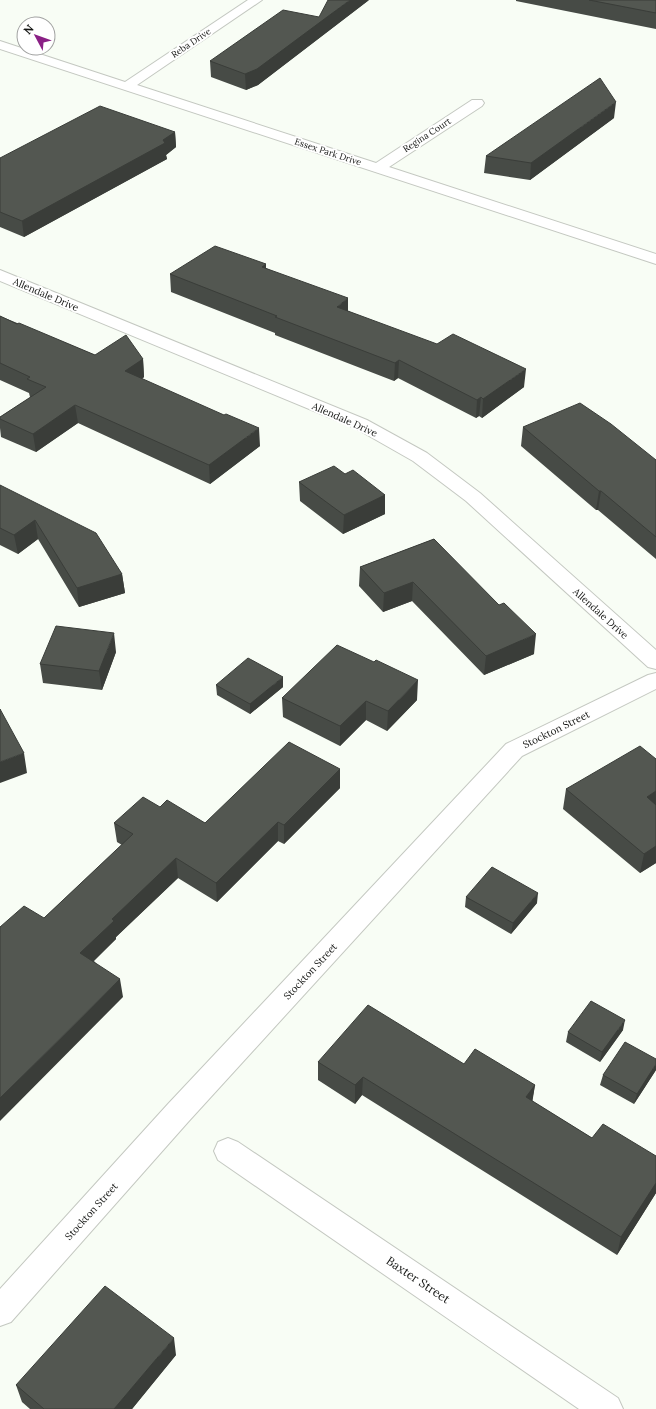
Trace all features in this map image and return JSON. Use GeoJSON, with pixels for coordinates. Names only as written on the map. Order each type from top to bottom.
{"type":"FeatureCollection","features":[{"type":"Feature","properties":{"kind":"street","name":"Reba Drive"},"geometry":{"type":"LineString","coordinates":[[126,87],[256,0]]}},
{"type":"Feature","properties":{"kind":"street","name":"Essex Park Drive"},"geometry":{"type":"LineString","coordinates":[[0,45],[656,259]]}},
{"type":"Feature","properties":{"kind":"street","name":"Regina Court"},"geometry":{"type":"LineString","coordinates":[[378,168],[477,103]]}},
{"type":"Feature","properties":{"kind":"street","name":"Allendale Drive"},"geometry":{"type":"LineString","coordinates":[[0,275],[361,424],[420,457],[473,497],[656,662]]}},
{"type":"Feature","properties":{"kind":"street","name":"Stockton Street"},"geometry":{"type":"LineString","coordinates":[[0,1311],[178,1113],[514,750],[656,680]]}},
{"type":"Feature","properties":{"kind":"street","name":"Baxter Street"},"geometry":{"type":"LineString","coordinates":[[228,1151],[607,1409]]}},
{"type":"Feature","properties":{"kind":"building"},"geometry":{"type":"Polygon","coordinates":[[[328,0],[350,0],[257,69],[245,74],[210,61],[283,10],[319,17],[328,0]]]}},
{"type":"Feature","properties":{"kind":"building"},"geometry":{"type":"Polygon","coordinates":[[[589,0],[656,0],[656,13],[589,0]]]}},
{"type":"Feature","properties":{"kind":"building"},"geometry":{"type":"Polygon","coordinates":[[[600,78],[616,102],[531,163],[486,156],[600,78]]]}},
{"type":"Feature","properties":{"kind":"building"},"geometry":{"type":"Polygon","coordinates":[[[100,106],[175,132],[163,140],[165,143],[22,221],[0,212],[0,158],[100,106]]]}},
{"type":"Feature","properties":{"kind":"building"},"geometry":{"type":"Polygon","coordinates":[[[215,246],[266,264],[262,267],[348,298],[337,307],[437,344],[453,334],[526,369],[483,399],[481,397],[477,400],[399,360],[395,363],[275,317],[277,316],[170,274],[215,246]]]}},
{"type":"Feature","properties":{"kind":"building"},"geometry":{"type":"Polygon","coordinates":[[[0,316],[95,355],[126,335],[143,359],[125,371],[224,415],[226,414],[259,428],[209,465],[75,405],[33,434],[0,419],[0,417],[46,387],[27,379],[30,377],[0,363],[0,316]]]}},
{"type":"Feature","properties":{"kind":"building"},"geometry":{"type":"Polygon","coordinates":[[[580,403],[611,424],[656,460],[656,537],[523,427],[580,403]]]}},
{"type":"Feature","properties":{"kind":"building"},"geometry":{"type":"Polygon","coordinates":[[[334,466],[345,474],[353,470],[385,495],[344,515],[299,482],[334,466]]]}},
{"type":"Feature","properties":{"kind":"building"},"geometry":{"type":"Polygon","coordinates":[[[0,485],[96,533],[122,574],[77,588],[35,520],[14,535],[0,528],[0,485]]]}},
{"type":"Feature","properties":{"kind":"building"},"geometry":{"type":"Polygon","coordinates":[[[434,539],[499,605],[504,603],[536,634],[486,656],[413,582],[384,593],[360,567],[434,539]]]}},
{"type":"Feature","properties":{"kind":"building"},"geometry":{"type":"Polygon","coordinates":[[[56,626],[114,633],[99,671],[40,664],[56,626]]]}},
{"type":"Feature","properties":{"kind":"building"},"geometry":{"type":"Polygon","coordinates":[[[337,645],[374,662],[376,660],[418,680],[388,711],[366,701],[340,726],[282,698],[337,645]]]}},
{"type":"Feature","properties":{"kind":"building"},"geometry":{"type":"Polygon","coordinates":[[[248,658],[283,677],[250,704],[216,685],[248,658]]]}},
{"type":"Feature","properties":{"kind":"building"},"geometry":{"type":"Polygon","coordinates":[[[0,709],[24,753],[0,762],[0,709]]]}},
{"type":"Feature","properties":{"kind":"building"},"geometry":{"type":"Polygon","coordinates":[[[289,742],[340,769],[284,825],[278,822],[216,883],[176,858],[112,919],[114,921],[80,953],[120,979],[0,1098],[0,927],[24,906],[44,918],[133,834],[114,823],[143,797],[160,807],[167,800],[205,823],[289,742]]]}},
{"type":"Feature","properties":{"kind":"building"},"geometry":{"type":"Polygon","coordinates":[[[640,746],[656,759],[656,791],[647,797],[656,805],[656,846],[644,854],[566,789],[640,746]]]}},
{"type":"Feature","properties":{"kind":"building"},"geometry":{"type":"Polygon","coordinates":[[[492,867],[538,893],[513,923],[466,897],[492,867]]]}},
{"type":"Feature","properties":{"kind":"building"},"geometry":{"type":"Polygon","coordinates":[[[591,1001],[625,1020],[602,1052],[568,1032],[591,1001]]]}},
{"type":"Feature","properties":{"kind":"building"},"geometry":{"type":"Polygon","coordinates":[[[368,1005],[464,1064],[475,1049],[535,1085],[526,1097],[592,1138],[603,1124],[656,1156],[656,1183],[621,1237],[363,1077],[355,1085],[318,1062],[368,1005]]]}},
{"type":"Feature","properties":{"kind":"building"},"geometry":{"type":"Polygon","coordinates":[[[625,1042],[656,1059],[656,1064],[637,1094],[603,1075],[625,1042]]]}},
{"type":"Feature","properties":{"kind":"building"},"geometry":{"type":"Polygon","coordinates":[[[105,1286],[174,1338],[114,1409],[44,1409],[16,1385],[105,1286]]]}}]}
